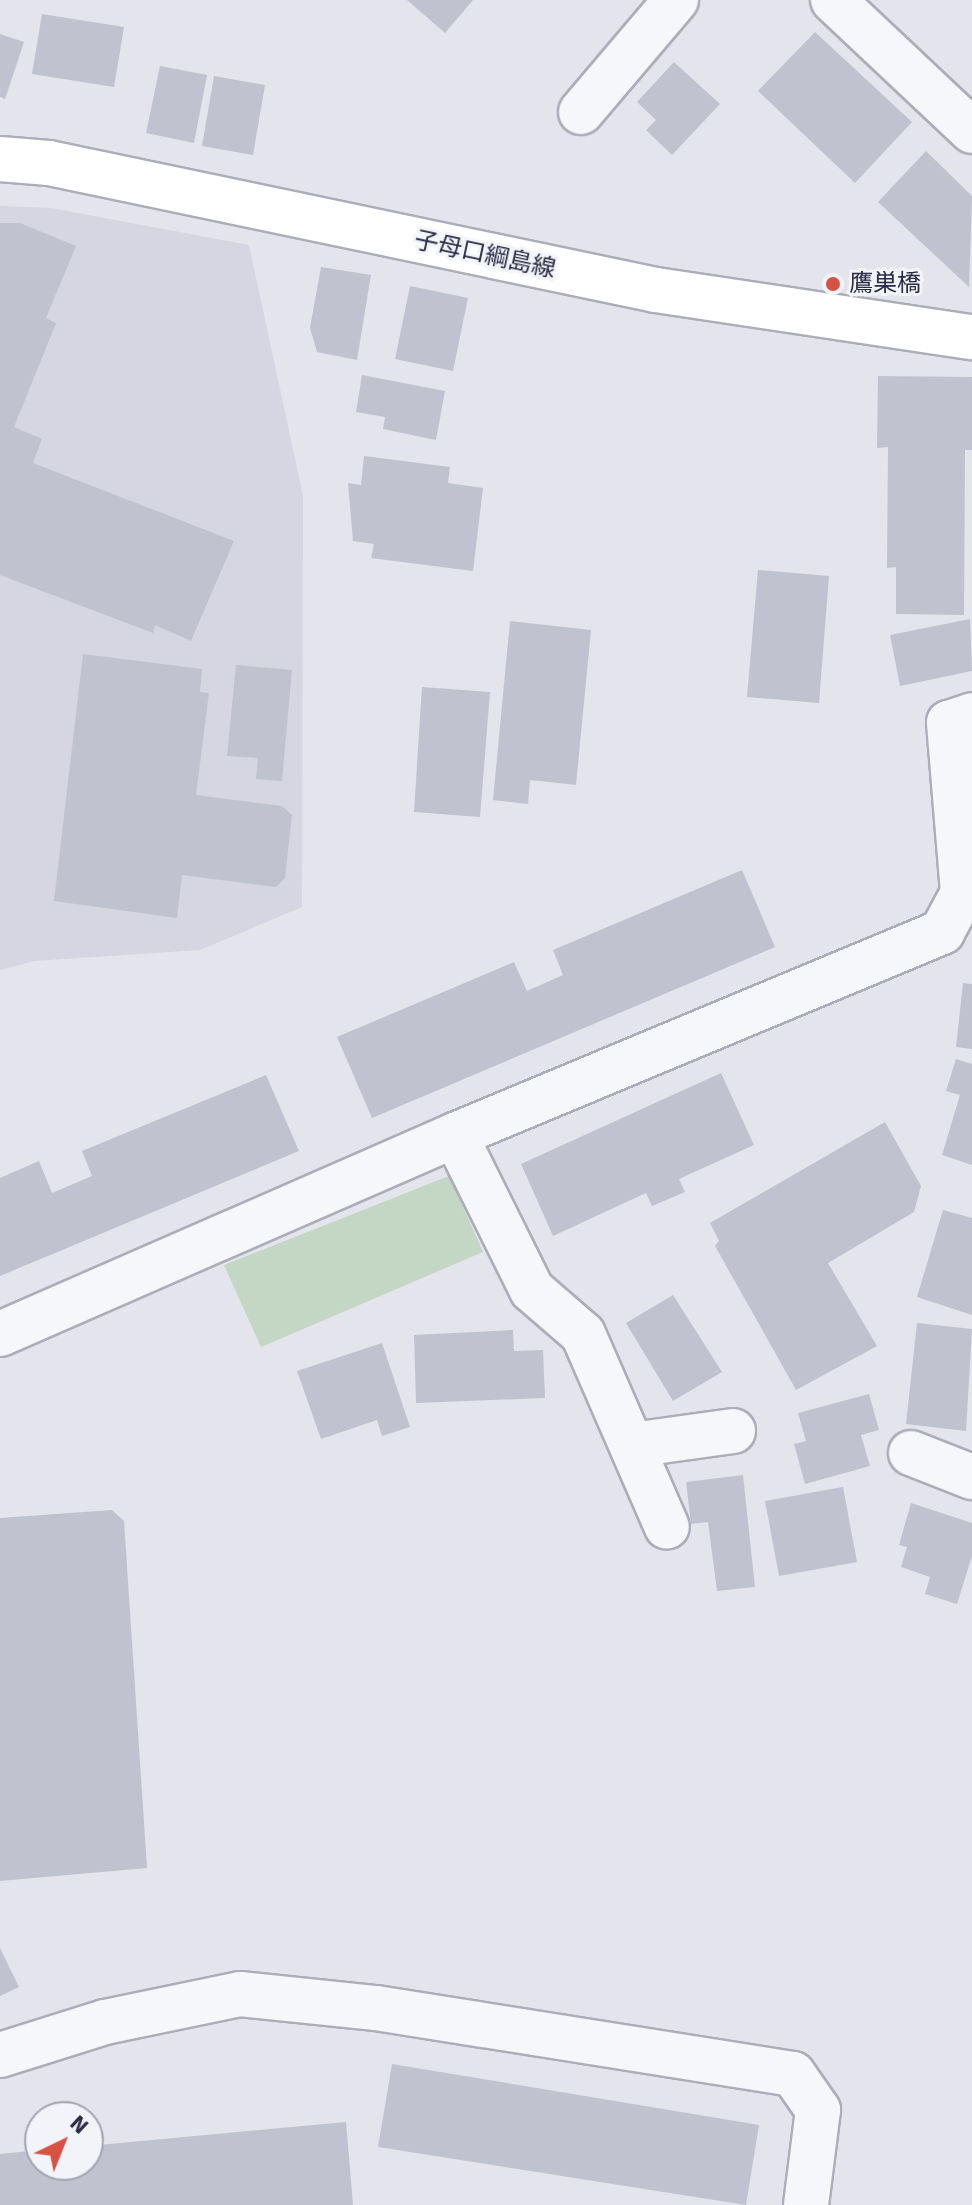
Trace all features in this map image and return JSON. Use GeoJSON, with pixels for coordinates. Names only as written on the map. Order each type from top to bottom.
{"type":"FeatureCollection","features":[{"type":"Feature","properties":{"kind":"main road","name":"子母口綱島線"},"geometry":{"type":"LineString","coordinates":[[0,159],[49,163],[656,290],[972,337]]}},
{"type":"Feature","properties":{"kind":"street"},"geometry":{"type":"LineString","coordinates":[[581,112],[676,0]]}},
{"type":"Feature","properties":{"kind":"street"},"geometry":{"type":"LineString","coordinates":[[833,0],[972,131]]}},
{"type":"Feature","properties":{"kind":"street"},"geometry":{"type":"LineString","coordinates":[[0,1334],[455,1135],[942,932],[963,893],[949,723],[972,715]]}},
{"type":"Feature","properties":{"kind":"street"},"geometry":{"type":"LineString","coordinates":[[455,1135],[532,1290],[583,1334],[667,1527]]}},
{"type":"Feature","properties":{"kind":"street"},"geometry":{"type":"LineString","coordinates":[[632,1445],[733,1431]]}},
{"type":"Feature","properties":{"kind":"street"},"geometry":{"type":"LineString","coordinates":[[911,1453],[972,1477]]}},
{"type":"Feature","properties":{"kind":"street"},"geometry":{"type":"LineString","coordinates":[[0,2055],[105,2022],[240,1994],[376,2008],[793,2074],[818,2110],[806,2205]]}},
{"type":"Feature","properties":{"kind":"shaded area"},"geometry":{"type":"Polygon","coordinates":[[[0,206],[51,208],[249,245],[303,496],[302,907],[200,950],[34,961],[0,970],[0,206]]]}},
{"type":"Feature","properties":{"kind":"green space"},"geometry":{"type":"Polygon","coordinates":[[[449,1176],[483,1252],[261,1347],[224,1265],[449,1176]]]}},
{"type":"Feature","properties":{"kind":"building"},"geometry":{"type":"Polygon","coordinates":[[[407,0],[473,0],[445,33],[407,0]]]}},
{"type":"Feature","properties":{"kind":"building"},"geometry":{"type":"Polygon","coordinates":[[[42,14],[124,27],[114,87],[32,74],[42,14]]]}},
{"type":"Feature","properties":{"kind":"building"},"geometry":{"type":"Polygon","coordinates":[[[815,32],[912,122],[855,183],[758,91],[815,32]]]}},
{"type":"Feature","properties":{"kind":"building"},"geometry":{"type":"Polygon","coordinates":[[[0,34],[24,42],[5,99],[0,97],[0,34]]]}},
{"type":"Feature","properties":{"kind":"building"},"geometry":{"type":"Polygon","coordinates":[[[674,62],[720,104],[672,155],[646,130],[656,120],[637,102],[674,62]]]}},
{"type":"Feature","properties":{"kind":"building"},"geometry":{"type":"Polygon","coordinates":[[[160,66],[207,75],[194,143],[146,133],[160,66]]]}},
{"type":"Feature","properties":{"kind":"building"},"geometry":{"type":"Polygon","coordinates":[[[214,76],[265,85],[253,155],[202,146],[214,76]]]}},
{"type":"Feature","properties":{"kind":"building"},"geometry":{"type":"Polygon","coordinates":[[[926,151],[972,196],[969,287],[878,202],[926,151]]]}},
{"type":"Feature","properties":{"kind":"building"},"geometry":{"type":"Polygon","coordinates":[[[0,223],[20,223],[76,246],[46,318],[56,323],[14,427],[42,439],[33,463],[234,541],[191,641],[155,625],[153,633],[0,575],[0,223]]]}},
{"type":"Feature","properties":{"kind":"building"},"geometry":{"type":"Polygon","coordinates":[[[321,267],[371,275],[357,360],[317,352],[310,328],[321,267]]]}},
{"type":"Feature","properties":{"kind":"building"},"geometry":{"type":"Polygon","coordinates":[[[410,286],[468,298],[453,371],[395,359],[410,286]]]}},
{"type":"Feature","properties":{"kind":"building"},"geometry":{"type":"Polygon","coordinates":[[[362,375],[445,391],[436,440],[383,429],[385,417],[356,412],[362,375]]]}},
{"type":"Feature","properties":{"kind":"building"},"geometry":{"type":"Polygon","coordinates":[[[878,376],[972,377],[972,450],[965,450],[964,615],[896,614],[896,567],[887,568],[888,447],[877,448],[878,376]]]}},
{"type":"Feature","properties":{"kind":"building"},"geometry":{"type":"Polygon","coordinates":[[[364,456],[450,467],[448,483],[483,488],[473,571],[371,558],[374,544],[353,541],[348,483],[361,485],[364,456]]]}},
{"type":"Feature","properties":{"kind":"building"},"geometry":{"type":"Polygon","coordinates":[[[758,570],[829,576],[819,703],[747,697],[758,570]]]}},
{"type":"Feature","properties":{"kind":"building"},"geometry":{"type":"Polygon","coordinates":[[[970,619],[972,671],[900,686],[890,635],[970,619]]]}},
{"type":"Feature","properties":{"kind":"building"},"geometry":{"type":"Polygon","coordinates":[[[510,621],[591,630],[576,785],[530,780],[528,804],[493,800],[510,621]]]}},
{"type":"Feature","properties":{"kind":"building"},"geometry":{"type":"Polygon","coordinates":[[[83,654],[202,669],[200,692],[209,693],[196,795],[282,806],[292,815],[285,878],[276,887],[182,875],[177,918],[54,901],[83,654]]]}},
{"type":"Feature","properties":{"kind":"building"},"geometry":{"type":"Polygon","coordinates":[[[236,665],[292,670],[282,781],[256,779],[258,758],[227,756],[236,665]]]}},
{"type":"Feature","properties":{"kind":"building"},"geometry":{"type":"Polygon","coordinates":[[[422,687],[490,692],[480,817],[414,812],[422,687]]]}},
{"type":"Feature","properties":{"kind":"building"},"geometry":{"type":"Polygon","coordinates":[[[742,870],[775,947],[372,1118],[337,1037],[514,962],[527,991],[563,975],[553,950],[742,870]]]}},
{"type":"Feature","properties":{"kind":"building"},"geometry":{"type":"Polygon","coordinates":[[[963,983],[972,984],[972,1049],[956,1047],[963,983]]]}},
{"type":"Feature","properties":{"kind":"building"},"geometry":{"type":"Polygon","coordinates":[[[956,1059],[972,1064],[972,1165],[942,1155],[960,1095],[946,1091],[956,1059]]]}},
{"type":"Feature","properties":{"kind":"building"},"geometry":{"type":"Polygon","coordinates":[[[721,1073],[754,1145],[679,1179],[685,1192],[652,1206],[646,1193],[553,1236],[521,1164],[721,1073]]]}},
{"type":"Feature","properties":{"kind":"building"},"geometry":{"type":"Polygon","coordinates":[[[266,1075],[299,1151],[0,1276],[0,1178],[39,1161],[52,1193],[92,1176],[82,1151],[266,1075]]]}},
{"type":"Feature","properties":{"kind":"building"},"geometry":{"type":"Polygon","coordinates":[[[885,1122],[921,1186],[914,1212],[828,1263],[877,1346],[796,1390],[715,1246],[719,1241],[710,1223],[885,1122]]]}},
{"type":"Feature","properties":{"kind":"building"},"geometry":{"type":"Polygon","coordinates":[[[943,1210],[972,1218],[972,1315],[917,1297],[943,1210]]]}},
{"type":"Feature","properties":{"kind":"building"},"geometry":{"type":"Polygon","coordinates":[[[673,1295],[722,1372],[673,1401],[626,1323],[673,1295]]]}},
{"type":"Feature","properties":{"kind":"building"},"geometry":{"type":"Polygon","coordinates":[[[917,1323],[972,1329],[966,1431],[906,1424],[917,1323]]]}},
{"type":"Feature","properties":{"kind":"building"},"geometry":{"type":"Polygon","coordinates":[[[513,1330],[514,1351],[543,1350],[545,1398],[416,1403],[414,1335],[513,1330]]]}},
{"type":"Feature","properties":{"kind":"building"},"geometry":{"type":"Polygon","coordinates":[[[382,1343],[410,1427],[382,1436],[377,1420],[321,1439],[297,1371],[382,1343]]]}},
{"type":"Feature","properties":{"kind":"building"},"geometry":{"type":"Polygon","coordinates":[[[869,1394],[879,1430],[861,1435],[870,1466],[805,1484],[794,1444],[806,1441],[798,1413],[869,1394]]]}},
{"type":"Feature","properties":{"kind":"building"},"geometry":{"type":"Polygon","coordinates":[[[743,1475],[755,1587],[717,1591],[708,1522],[691,1524],[686,1482],[743,1475]]]}},
{"type":"Feature","properties":{"kind":"building"},"geometry":{"type":"Polygon","coordinates":[[[843,1487],[857,1562],[779,1576],[765,1501],[843,1487]]]}},
{"type":"Feature","properties":{"kind":"building"},"geometry":{"type":"Polygon","coordinates":[[[911,1503],[972,1523],[972,1556],[957,1604],[925,1594],[930,1577],[901,1567],[907,1547],[899,1545],[911,1503]]]}},
{"type":"Feature","properties":{"kind":"building"},"geometry":{"type":"Polygon","coordinates":[[[112,1510],[124,1521],[147,1868],[0,1881],[0,1518],[112,1510]]]}},
{"type":"Feature","properties":{"kind":"building"},"geometry":{"type":"Polygon","coordinates":[[[0,1948],[19,1987],[0,1996],[0,1948]]]}},
{"type":"Feature","properties":{"kind":"building"},"geometry":{"type":"Polygon","coordinates":[[[392,2064],[759,2125],[746,2205],[378,2147],[392,2064]]]}},
{"type":"Feature","properties":{"kind":"building"},"geometry":{"type":"Polygon","coordinates":[[[346,2122],[353,2205],[0,2205],[0,2154],[24,2152],[24,2181],[104,2181],[104,2145],[346,2122]]]}},
{"type":"Feature","properties":{"kind":"place","name":"鷹巣橋"},"geometry":{"type":"Point","coordinates":[833,284]}}]}
